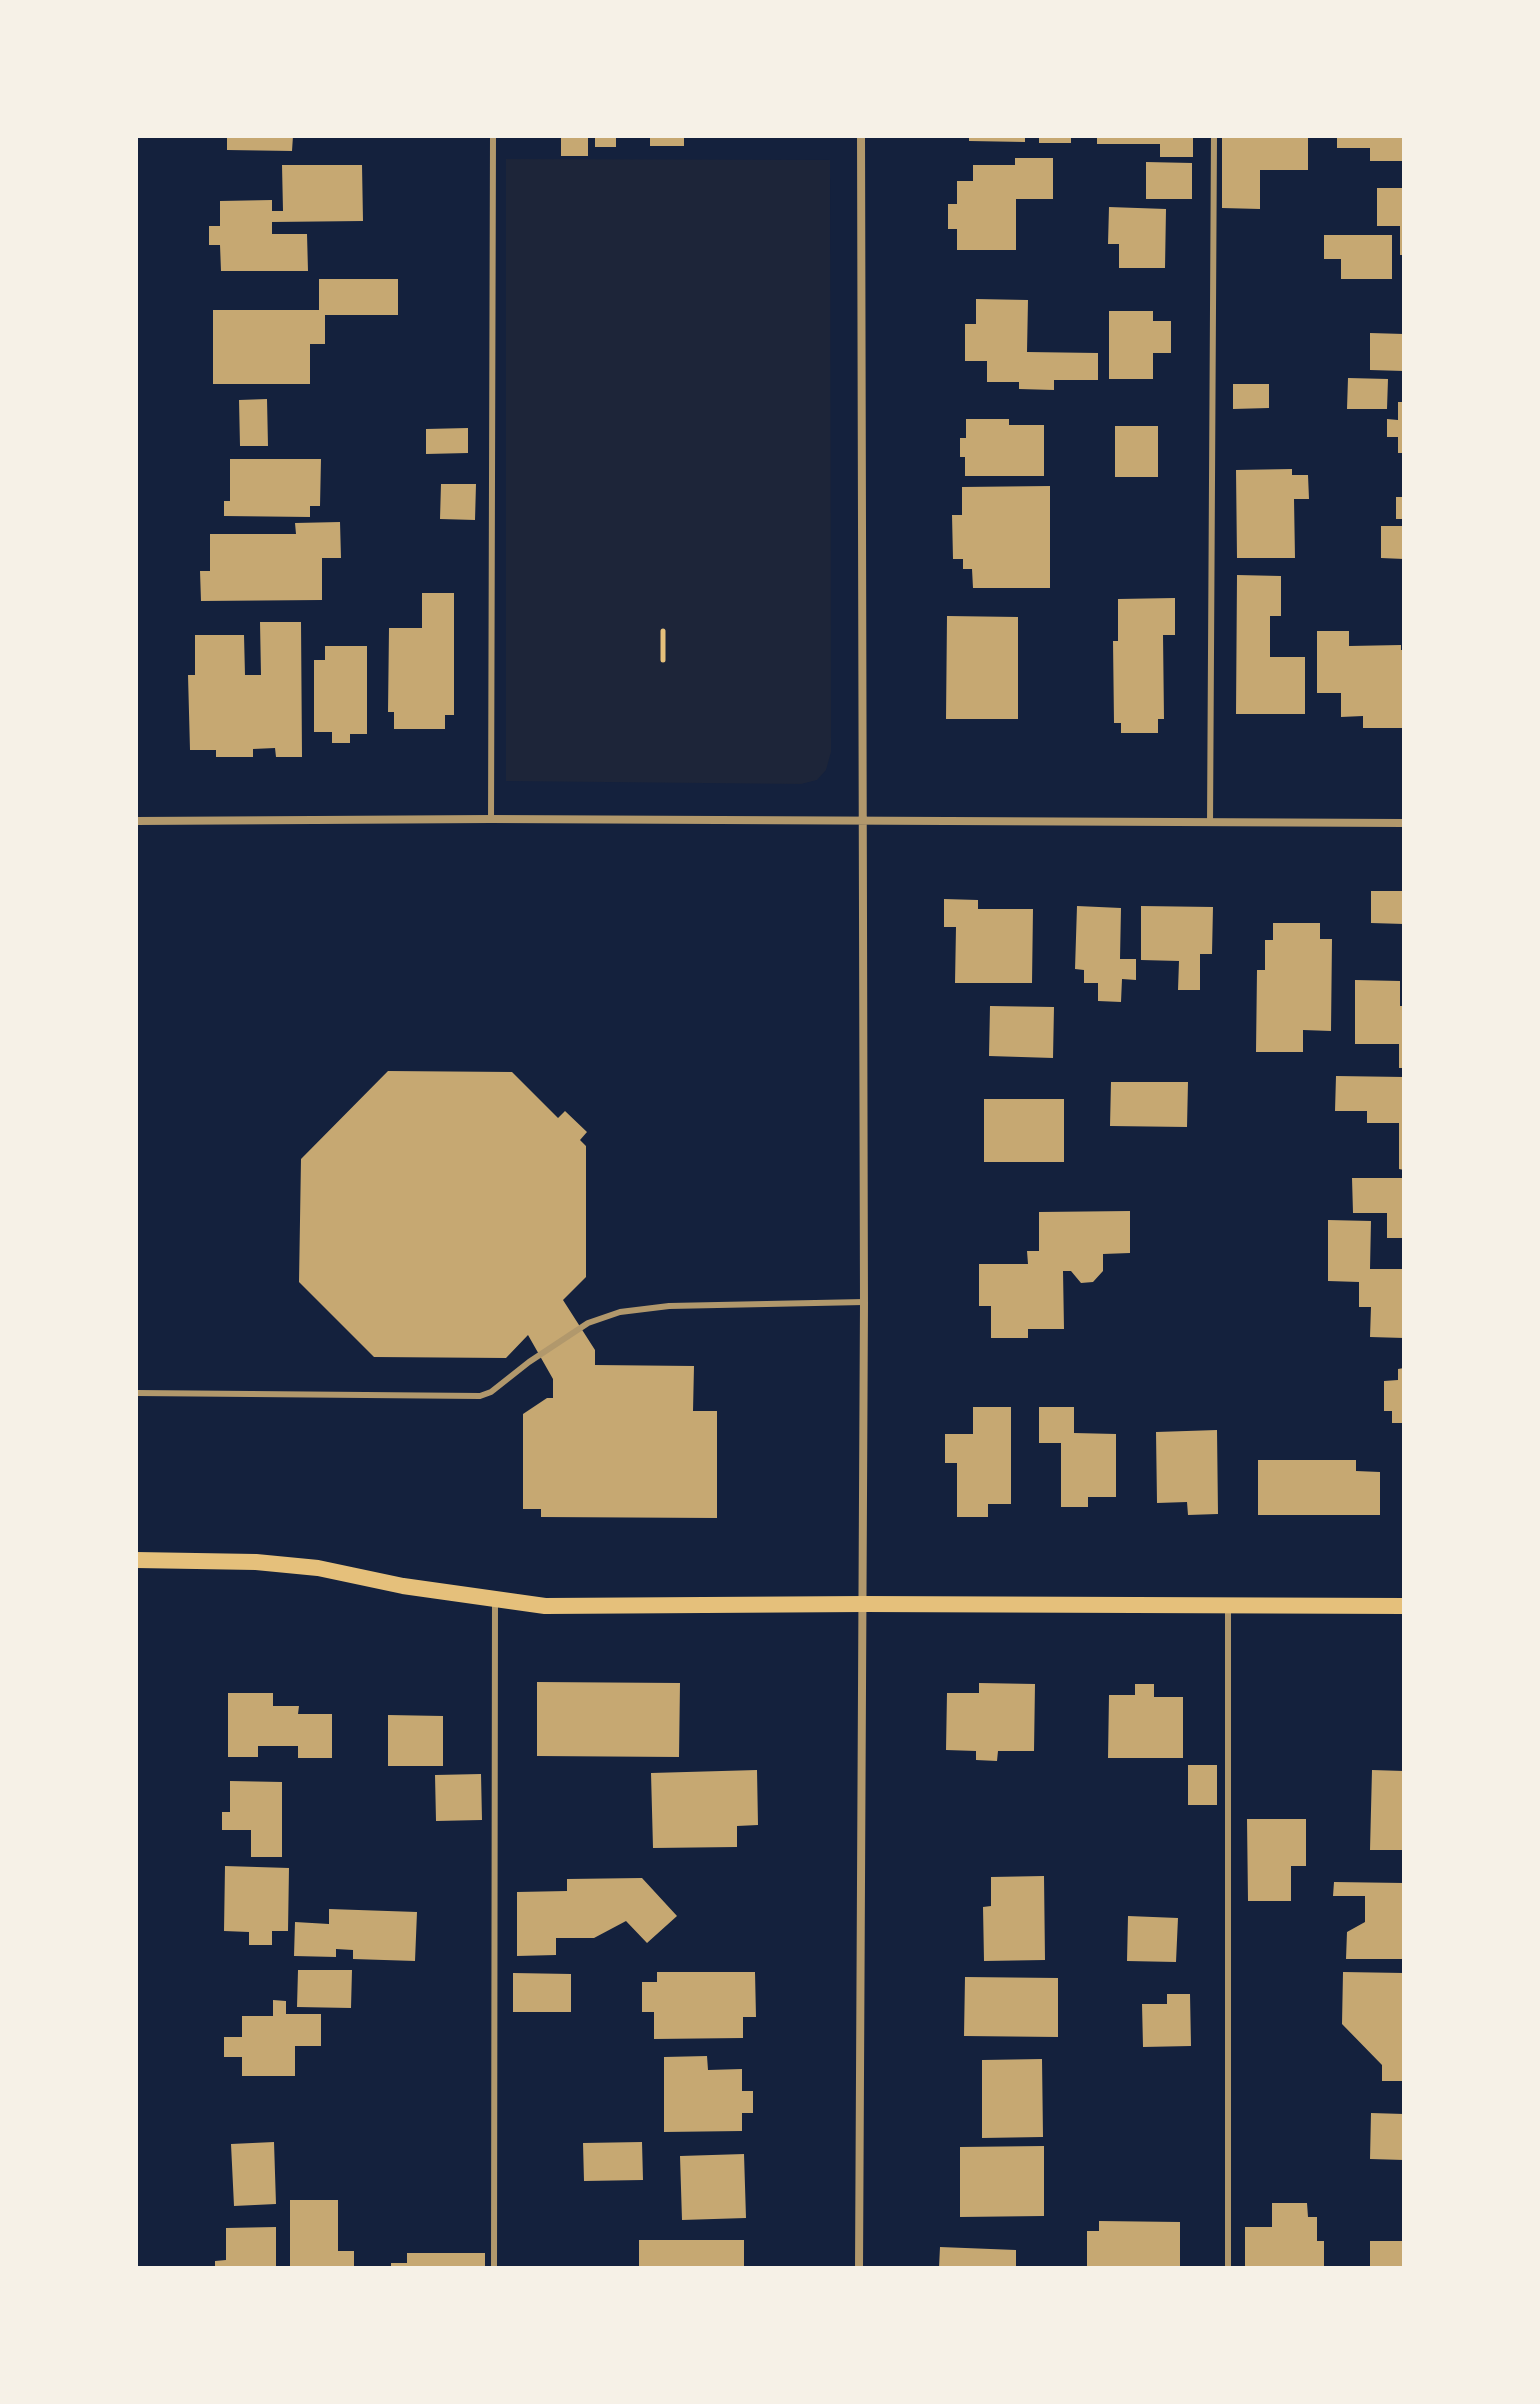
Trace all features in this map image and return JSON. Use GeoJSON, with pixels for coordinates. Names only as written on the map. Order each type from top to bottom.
{"type":"FeatureCollection","features":[{"type":"Feature","properties":{"kind":"main road"},"geometry":{"type":"LineString","coordinates":[[136,1560],[242,1561],[303,1567],[403,1586],[545,1606],[1404,1606]]}},
{"type":"Feature","properties":{"kind":"street"},"geometry":{"type":"LineString","coordinates":[[859,2268],[864,1604],[861,136]]}},
{"type":"Feature","properties":{"kind":"street"},"geometry":{"type":"LineString","coordinates":[[136,821],[491,819],[1404,823]]}},
{"type":"Feature","properties":{"kind":"lane"},"geometry":{"type":"LineString","coordinates":[[491,819],[493,136]]}},
{"type":"Feature","properties":{"kind":"lane"},"geometry":{"type":"LineString","coordinates":[[1210,823],[1214,136]]}},
{"type":"Feature","properties":{"kind":"lane"},"geometry":{"type":"LineString","coordinates":[[136,1393],[480,1396],[491,1392],[529,1362],[588,1323],[620,1312],[669,1306],[864,1302]]}},
{"type":"Feature","properties":{"kind":"lane"},"geometry":{"type":"LineString","coordinates":[[494,2268],[495,1600]]}},
{"type":"Feature","properties":{"kind":"lane"},"geometry":{"type":"LineString","coordinates":[[1228,1606],[1228,2268]]}},
{"type":"Feature","properties":{"kind":"path"},"geometry":{"type":"LineString","coordinates":[[663,631],[663,660]]}},
{"type":"Feature","properties":{"kind":"shaded area"},"geometry":{"type":"Polygon","coordinates":[[[506,159],[830,160],[831,752],[826,770],[817,780],[801,784],[506,781],[506,159]]]}},
{"type":"Feature","properties":{"kind":"building"},"geometry":{"type":"Polygon","coordinates":[[[227,136],[293,136],[292,151],[227,150],[227,136]]]}},
{"type":"Feature","properties":{"kind":"building"},"geometry":{"type":"Polygon","coordinates":[[[561,136],[588,136],[588,156],[561,156],[561,136]]]}},
{"type":"Feature","properties":{"kind":"building"},"geometry":{"type":"Polygon","coordinates":[[[595,136],[616,136],[616,147],[595,147],[595,136]]]}},
{"type":"Feature","properties":{"kind":"building"},"geometry":{"type":"Polygon","coordinates":[[[650,136],[684,136],[684,146],[650,146],[650,136]]]}},
{"type":"Feature","properties":{"kind":"building"},"geometry":{"type":"Polygon","coordinates":[[[969,136],[1025,136],[1025,142],[969,141],[969,136]]]}},
{"type":"Feature","properties":{"kind":"building"},"geometry":{"type":"Polygon","coordinates":[[[1039,136],[1071,136],[1071,143],[1039,143],[1039,136]]]}},
{"type":"Feature","properties":{"kind":"building"},"geometry":{"type":"Polygon","coordinates":[[[1097,136],[1193,136],[1193,157],[1160,157],[1160,144],[1097,144],[1097,136]]]}},
{"type":"Feature","properties":{"kind":"building"},"geometry":{"type":"Polygon","coordinates":[[[1222,136],[1308,136],[1308,170],[1260,170],[1260,209],[1222,208],[1222,136]]]}},
{"type":"Feature","properties":{"kind":"building"},"geometry":{"type":"Polygon","coordinates":[[[1337,136],[1404,136],[1404,161],[1370,161],[1370,148],[1337,148],[1337,136]]]}},
{"type":"Feature","properties":{"kind":"building"},"geometry":{"type":"Polygon","coordinates":[[[1015,158],[1053,158],[1053,199],[1016,199],[1016,250],[957,250],[957,229],[948,229],[948,204],[957,204],[957,181],[973,181],[973,165],[1015,165],[1015,158]]]}},
{"type":"Feature","properties":{"kind":"building"},"geometry":{"type":"Polygon","coordinates":[[[1146,162],[1192,163],[1192,199],[1146,199],[1146,162]]]}},
{"type":"Feature","properties":{"kind":"building"},"geometry":{"type":"Polygon","coordinates":[[[282,165],[362,165],[363,221],[272,222],[272,234],[307,234],[308,271],[221,271],[220,245],[209,245],[209,226],[220,226],[220,201],[272,200],[272,211],[283,211],[282,165]]]}},
{"type":"Feature","properties":{"kind":"building"},"geometry":{"type":"Polygon","coordinates":[[[1377,188],[1404,188],[1404,255],[1400,255],[1400,226],[1377,226],[1377,188]]]}},
{"type":"Feature","properties":{"kind":"building"},"geometry":{"type":"Polygon","coordinates":[[[1109,207],[1166,209],[1165,268],[1119,268],[1119,244],[1108,244],[1109,207]]]}},
{"type":"Feature","properties":{"kind":"building"},"geometry":{"type":"Polygon","coordinates":[[[1324,235],[1392,235],[1392,279],[1341,279],[1341,259],[1324,259],[1324,235]]]}},
{"type":"Feature","properties":{"kind":"building"},"geometry":{"type":"Polygon","coordinates":[[[319,279],[398,279],[398,315],[325,315],[325,344],[310,344],[310,384],[213,384],[213,310],[319,310],[319,279]]]}},
{"type":"Feature","properties":{"kind":"building"},"geometry":{"type":"Polygon","coordinates":[[[976,299],[1028,300],[1027,352],[1098,353],[1098,380],[1054,380],[1054,390],[1019,389],[1019,382],[987,382],[987,361],[965,361],[965,324],[976,324],[976,299]]]}},
{"type":"Feature","properties":{"kind":"building"},"geometry":{"type":"Polygon","coordinates":[[[1109,311],[1153,311],[1153,321],[1171,321],[1171,353],[1153,353],[1153,379],[1109,379],[1109,311]]]}},
{"type":"Feature","properties":{"kind":"building"},"geometry":{"type":"Polygon","coordinates":[[[1370,333],[1404,334],[1404,371],[1370,370],[1370,333]]]}},
{"type":"Feature","properties":{"kind":"building"},"geometry":{"type":"Polygon","coordinates":[[[1348,378],[1388,379],[1387,409],[1347,409],[1348,378]]]}},
{"type":"Feature","properties":{"kind":"building"},"geometry":{"type":"Polygon","coordinates":[[[1233,384],[1269,384],[1269,408],[1233,409],[1233,384]]]}},
{"type":"Feature","properties":{"kind":"building"},"geometry":{"type":"Polygon","coordinates":[[[267,399],[268,446],[240,446],[239,400],[267,399]]]}},
{"type":"Feature","properties":{"kind":"building"},"geometry":{"type":"Polygon","coordinates":[[[1398,402],[1404,402],[1404,453],[1398,453],[1398,437],[1387,437],[1387,419],[1398,420],[1398,402]]]}},
{"type":"Feature","properties":{"kind":"building"},"geometry":{"type":"Polygon","coordinates":[[[966,419],[1009,419],[1009,425],[1044,425],[1044,476],[965,476],[965,457],[960,457],[960,438],[966,438],[966,419]]]}},
{"type":"Feature","properties":{"kind":"building"},"geometry":{"type":"Polygon","coordinates":[[[1115,426],[1158,426],[1158,477],[1115,477],[1115,426]]]}},
{"type":"Feature","properties":{"kind":"building"},"geometry":{"type":"Polygon","coordinates":[[[468,428],[468,453],[426,454],[426,429],[468,428]]]}},
{"type":"Feature","properties":{"kind":"building"},"geometry":{"type":"Polygon","coordinates":[[[230,459],[321,459],[320,506],[310,506],[310,517],[224,516],[224,501],[230,501],[230,459]]]}},
{"type":"Feature","properties":{"kind":"building"},"geometry":{"type":"Polygon","coordinates":[[[1292,469],[1292,475],[1308,475],[1309,499],[1294,499],[1295,558],[1237,558],[1236,470],[1292,469]]]}},
{"type":"Feature","properties":{"kind":"building"},"geometry":{"type":"Polygon","coordinates":[[[441,484],[476,484],[475,520],[440,519],[441,484]]]}},
{"type":"Feature","properties":{"kind":"building"},"geometry":{"type":"Polygon","coordinates":[[[1050,486],[1050,588],[973,588],[972,569],[963,569],[963,559],[953,559],[952,515],[962,515],[962,487],[1050,486]]]}},
{"type":"Feature","properties":{"kind":"building"},"geometry":{"type":"Polygon","coordinates":[[[1396,497],[1404,497],[1404,519],[1396,519],[1396,497]]]}},
{"type":"Feature","properties":{"kind":"building"},"geometry":{"type":"Polygon","coordinates":[[[340,522],[341,558],[322,558],[322,600],[201,601],[200,571],[210,571],[210,534],[296,534],[295,523],[340,522]]]}},
{"type":"Feature","properties":{"kind":"building"},"geometry":{"type":"Polygon","coordinates":[[[1381,526],[1404,526],[1404,559],[1381,558],[1381,526]]]}},
{"type":"Feature","properties":{"kind":"building"},"geometry":{"type":"Polygon","coordinates":[[[1237,575],[1281,576],[1281,616],[1270,616],[1270,657],[1305,657],[1305,714],[1236,714],[1237,575]]]}},
{"type":"Feature","properties":{"kind":"building"},"geometry":{"type":"Polygon","coordinates":[[[422,593],[454,593],[454,715],[445,715],[445,729],[394,729],[394,712],[388,712],[389,628],[422,628],[422,593]]]}},
{"type":"Feature","properties":{"kind":"building"},"geometry":{"type":"Polygon","coordinates":[[[1175,598],[1175,635],[1163,635],[1164,719],[1158,719],[1158,733],[1121,733],[1121,723],[1114,723],[1113,641],[1118,641],[1118,599],[1175,598]]]}},
{"type":"Feature","properties":{"kind":"building"},"geometry":{"type":"Polygon","coordinates":[[[947,616],[1018,617],[1018,719],[946,719],[947,616]]]}},
{"type":"Feature","properties":{"kind":"building"},"geometry":{"type":"Polygon","coordinates":[[[260,622],[301,622],[302,757],[276,757],[275,748],[253,749],[253,757],[216,757],[216,750],[190,750],[188,675],[195,675],[195,635],[244,635],[245,675],[261,675],[260,622]]]}},
{"type":"Feature","properties":{"kind":"building"},"geometry":{"type":"Polygon","coordinates":[[[1317,631],[1349,631],[1349,646],[1401,645],[1401,650],[1404,650],[1404,728],[1363,728],[1363,716],[1341,717],[1341,693],[1317,693],[1317,631]]]}},
{"type":"Feature","properties":{"kind":"building"},"geometry":{"type":"Polygon","coordinates":[[[325,646],[367,646],[367,734],[350,734],[350,743],[332,743],[332,732],[314,732],[314,660],[325,660],[325,646]]]}},
{"type":"Feature","properties":{"kind":"building"},"geometry":{"type":"Polygon","coordinates":[[[1371,891],[1404,891],[1404,924],[1371,923],[1371,891]]]}},
{"type":"Feature","properties":{"kind":"building"},"geometry":{"type":"Polygon","coordinates":[[[944,899],[978,900],[978,909],[1033,909],[1032,983],[955,983],[956,927],[944,927],[944,899]]]}},
{"type":"Feature","properties":{"kind":"building"},"geometry":{"type":"Polygon","coordinates":[[[1077,906],[1121,908],[1120,959],[1136,959],[1136,980],[1122,979],[1121,1002],[1098,1001],[1098,983],[1084,983],[1084,970],[1075,969],[1077,906]]]}},
{"type":"Feature","properties":{"kind":"building"},"geometry":{"type":"Polygon","coordinates":[[[1141,906],[1213,907],[1212,954],[1200,954],[1200,990],[1178,990],[1179,961],[1141,960],[1141,906]]]}},
{"type":"Feature","properties":{"kind":"building"},"geometry":{"type":"Polygon","coordinates":[[[1273,923],[1320,923],[1320,939],[1332,939],[1331,1031],[1303,1030],[1303,1052],[1256,1052],[1257,970],[1265,970],[1265,940],[1273,940],[1273,923]]]}},
{"type":"Feature","properties":{"kind":"building"},"geometry":{"type":"Polygon","coordinates":[[[1355,980],[1400,981],[1400,1006],[1404,1006],[1404,1068],[1399,1068],[1399,1044],[1355,1044],[1355,980]]]}},
{"type":"Feature","properties":{"kind":"building"},"geometry":{"type":"Polygon","coordinates":[[[990,1006],[1054,1007],[1053,1058],[989,1056],[990,1006]]]}},
{"type":"Feature","properties":{"kind":"building"},"geometry":{"type":"Polygon","coordinates":[[[388,1071],[512,1072],[558,1118],[565,1111],[587,1132],[580,1140],[586,1146],[586,1277],[563,1300],[595,1350],[595,1365],[694,1366],[693,1411],[717,1411],[717,1518],[541,1517],[541,1509],[523,1509],[523,1414],[547,1398],[553,1398],[553,1379],[528,1335],[506,1358],[374,1357],[299,1282],[301,1159],[388,1071]]]}},
{"type":"Feature","properties":{"kind":"building"},"geometry":{"type":"Polygon","coordinates":[[[1336,1076],[1404,1077],[1404,1170],[1399,1169],[1399,1123],[1367,1123],[1367,1111],[1335,1111],[1336,1076]]]}},
{"type":"Feature","properties":{"kind":"building"},"geometry":{"type":"Polygon","coordinates":[[[1111,1082],[1188,1082],[1187,1127],[1110,1126],[1111,1082]]]}},
{"type":"Feature","properties":{"kind":"building"},"geometry":{"type":"Polygon","coordinates":[[[984,1099],[1064,1099],[1064,1162],[984,1162],[984,1099]]]}},
{"type":"Feature","properties":{"kind":"building"},"geometry":{"type":"Polygon","coordinates":[[[1352,1178],[1404,1178],[1404,1238],[1387,1238],[1387,1213],[1353,1213],[1352,1178]]]}},
{"type":"Feature","properties":{"kind":"building"},"geometry":{"type":"Polygon","coordinates":[[[1130,1211],[1130,1253],[1103,1254],[1103,1271],[1093,1282],[1081,1283],[1071,1271],[1063,1271],[1064,1329],[1028,1329],[1028,1338],[991,1338],[991,1306],[979,1306],[979,1264],[1028,1264],[1027,1251],[1039,1251],[1039,1212],[1130,1211]]]}},
{"type":"Feature","properties":{"kind":"building"},"geometry":{"type":"Polygon","coordinates":[[[1328,1220],[1371,1221],[1370,1269],[1404,1269],[1404,1338],[1370,1337],[1371,1307],[1359,1307],[1359,1282],[1328,1281],[1328,1220]]]}},
{"type":"Feature","properties":{"kind":"building"},"geometry":{"type":"Polygon","coordinates":[[[1404,1368],[1404,1423],[1392,1423],[1392,1411],[1384,1411],[1384,1381],[1398,1380],[1398,1369],[1404,1368]]]}},
{"type":"Feature","properties":{"kind":"building"},"geometry":{"type":"Polygon","coordinates":[[[973,1407],[1011,1407],[1011,1504],[988,1504],[988,1517],[957,1517],[957,1463],[945,1463],[945,1434],[973,1434],[973,1407]]]}},
{"type":"Feature","properties":{"kind":"building"},"geometry":{"type":"Polygon","coordinates":[[[1039,1407],[1074,1407],[1074,1433],[1116,1434],[1116,1497],[1088,1497],[1088,1507],[1061,1507],[1061,1443],[1039,1443],[1039,1407]]]}},
{"type":"Feature","properties":{"kind":"building"},"geometry":{"type":"Polygon","coordinates":[[[1217,1430],[1218,1514],[1188,1515],[1187,1502],[1157,1503],[1156,1432],[1217,1430]]]}},
{"type":"Feature","properties":{"kind":"building"},"geometry":{"type":"Polygon","coordinates":[[[1258,1460],[1356,1460],[1356,1471],[1380,1472],[1380,1515],[1258,1515],[1258,1460]]]}},
{"type":"Feature","properties":{"kind":"building"},"geometry":{"type":"Polygon","coordinates":[[[537,1682],[680,1683],[679,1757],[537,1756],[537,1682]]]}},
{"type":"Feature","properties":{"kind":"building"},"geometry":{"type":"Polygon","coordinates":[[[979,1683],[1035,1684],[1034,1751],[998,1751],[997,1761],[976,1760],[976,1751],[946,1750],[947,1693],[979,1693],[979,1683]]]}},
{"type":"Feature","properties":{"kind":"building"},"geometry":{"type":"Polygon","coordinates":[[[1135,1684],[1154,1684],[1154,1697],[1183,1697],[1183,1758],[1108,1758],[1109,1695],[1135,1695],[1135,1684]]]}},
{"type":"Feature","properties":{"kind":"building"},"geometry":{"type":"Polygon","coordinates":[[[228,1693],[273,1693],[273,1706],[299,1706],[298,1714],[332,1714],[332,1758],[298,1758],[298,1746],[258,1746],[258,1757],[228,1757],[228,1693]]]}},
{"type":"Feature","properties":{"kind":"building"},"geometry":{"type":"Polygon","coordinates":[[[388,1715],[443,1716],[443,1766],[388,1766],[388,1715]]]}},
{"type":"Feature","properties":{"kind":"building"},"geometry":{"type":"Polygon","coordinates":[[[1188,1765],[1217,1765],[1217,1805],[1188,1805],[1188,1765]]]}},
{"type":"Feature","properties":{"kind":"building"},"geometry":{"type":"Polygon","coordinates":[[[757,1770],[758,1825],[737,1826],[737,1847],[653,1848],[651,1773],[757,1770]]]}},
{"type":"Feature","properties":{"kind":"building"},"geometry":{"type":"Polygon","coordinates":[[[1372,1770],[1404,1771],[1404,1850],[1370,1850],[1372,1770]]]}},
{"type":"Feature","properties":{"kind":"building"},"geometry":{"type":"Polygon","coordinates":[[[481,1774],[482,1820],[436,1821],[435,1775],[481,1774]]]}},
{"type":"Feature","properties":{"kind":"building"},"geometry":{"type":"Polygon","coordinates":[[[230,1781],[282,1782],[282,1857],[251,1857],[251,1830],[222,1830],[222,1812],[230,1812],[230,1781]]]}},
{"type":"Feature","properties":{"kind":"building"},"geometry":{"type":"Polygon","coordinates":[[[1247,1819],[1306,1819],[1306,1866],[1291,1866],[1291,1901],[1248,1901],[1247,1819]]]}},
{"type":"Feature","properties":{"kind":"building"},"geometry":{"type":"Polygon","coordinates":[[[225,1866],[289,1868],[288,1931],[272,1931],[272,1945],[249,1945],[249,1932],[224,1931],[225,1866]]]}},
{"type":"Feature","properties":{"kind":"building"},"geometry":{"type":"Polygon","coordinates":[[[1044,1876],[1045,1960],[984,1961],[983,1907],[991,1906],[991,1877],[1044,1876]]]}},
{"type":"Feature","properties":{"kind":"building"},"geometry":{"type":"Polygon","coordinates":[[[642,1878],[677,1916],[647,1943],[626,1921],[594,1938],[556,1938],[556,1955],[517,1956],[517,1892],[567,1891],[567,1879],[642,1878]]]}},
{"type":"Feature","properties":{"kind":"building"},"geometry":{"type":"Polygon","coordinates":[[[1334,1882],[1404,1883],[1404,1959],[1346,1959],[1347,1932],[1365,1922],[1365,1896],[1333,1896],[1334,1882]]]}},
{"type":"Feature","properties":{"kind":"building"},"geometry":{"type":"Polygon","coordinates":[[[329,1909],[417,1912],[415,1961],[353,1959],[353,1950],[336,1949],[336,1957],[294,1956],[295,1922],[329,1924],[329,1909]]]}},
{"type":"Feature","properties":{"kind":"building"},"geometry":{"type":"Polygon","coordinates":[[[1128,1916],[1178,1918],[1176,1962],[1127,1961],[1128,1916]]]}},
{"type":"Feature","properties":{"kind":"building"},"geometry":{"type":"Polygon","coordinates":[[[298,1970],[352,1970],[351,2008],[297,2007],[298,1970]]]}},
{"type":"Feature","properties":{"kind":"building"},"geometry":{"type":"Polygon","coordinates":[[[657,1972],[755,1972],[756,2017],[743,2017],[743,2038],[654,2039],[654,2012],[642,2012],[642,1982],[657,1982],[657,1972]]]}},
{"type":"Feature","properties":{"kind":"building"},"geometry":{"type":"Polygon","coordinates":[[[1343,1972],[1404,1973],[1404,2081],[1382,2081],[1382,2065],[1342,2024],[1343,1972]]]}},
{"type":"Feature","properties":{"kind":"building"},"geometry":{"type":"Polygon","coordinates":[[[513,1973],[571,1974],[571,2012],[513,2012],[513,1973]]]}},
{"type":"Feature","properties":{"kind":"building"},"geometry":{"type":"Polygon","coordinates":[[[965,1977],[1058,1978],[1058,2037],[964,2036],[965,1977]]]}},
{"type":"Feature","properties":{"kind":"building"},"geometry":{"type":"Polygon","coordinates":[[[1167,1994],[1190,1994],[1191,2046],[1143,2047],[1142,2004],[1167,2004],[1167,1994]]]}},
{"type":"Feature","properties":{"kind":"building"},"geometry":{"type":"Polygon","coordinates":[[[273,2000],[286,2001],[286,2014],[321,2014],[321,2046],[295,2046],[295,2076],[242,2076],[242,2057],[224,2057],[224,2037],[242,2037],[242,2016],[273,2016],[273,2000]]]}},
{"type":"Feature","properties":{"kind":"building"},"geometry":{"type":"Polygon","coordinates":[[[707,2056],[708,2070],[742,2069],[742,2091],[753,2091],[753,2113],[742,2113],[742,2131],[664,2132],[664,2057],[707,2056]]]}},
{"type":"Feature","properties":{"kind":"building"},"geometry":{"type":"Polygon","coordinates":[[[1042,2059],[1043,2137],[982,2138],[982,2060],[1042,2059]]]}},
{"type":"Feature","properties":{"kind":"building"},"geometry":{"type":"Polygon","coordinates":[[[1371,2113],[1404,2114],[1404,2160],[1370,2159],[1371,2113]]]}},
{"type":"Feature","properties":{"kind":"building"},"geometry":{"type":"Polygon","coordinates":[[[274,2142],[276,2204],[234,2206],[231,2144],[274,2142]]]}},
{"type":"Feature","properties":{"kind":"building"},"geometry":{"type":"Polygon","coordinates":[[[642,2142],[643,2180],[584,2181],[583,2143],[642,2142]]]}},
{"type":"Feature","properties":{"kind":"building"},"geometry":{"type":"Polygon","coordinates":[[[1044,2146],[1044,2216],[960,2217],[960,2147],[1044,2146]]]}},
{"type":"Feature","properties":{"kind":"building"},"geometry":{"type":"Polygon","coordinates":[[[744,2154],[746,2218],[682,2220],[680,2156],[744,2154]]]}},
{"type":"Feature","properties":{"kind":"building"},"geometry":{"type":"Polygon","coordinates":[[[290,2200],[338,2200],[338,2251],[354,2251],[354,2268],[290,2268],[290,2200]]]}},
{"type":"Feature","properties":{"kind":"building"},"geometry":{"type":"Polygon","coordinates":[[[1272,2203],[1307,2203],[1308,2217],[1317,2217],[1317,2241],[1324,2241],[1324,2268],[1245,2267],[1245,2227],[1272,2227],[1272,2203]]]}},
{"type":"Feature","properties":{"kind":"building"},"geometry":{"type":"Polygon","coordinates":[[[1099,2221],[1180,2222],[1180,2268],[1087,2268],[1087,2231],[1099,2231],[1099,2221]]]}},
{"type":"Feature","properties":{"kind":"building"},"geometry":{"type":"Polygon","coordinates":[[[276,2227],[276,2268],[215,2268],[215,2261],[226,2260],[226,2228],[276,2227]]]}},
{"type":"Feature","properties":{"kind":"building"},"geometry":{"type":"Polygon","coordinates":[[[639,2240],[744,2240],[744,2268],[639,2268],[639,2240]]]}},
{"type":"Feature","properties":{"kind":"building"},"geometry":{"type":"Polygon","coordinates":[[[1370,2241],[1404,2241],[1404,2268],[1370,2268],[1370,2241]]]}},
{"type":"Feature","properties":{"kind":"building"},"geometry":{"type":"Polygon","coordinates":[[[940,2247],[1016,2250],[1016,2268],[939,2268],[940,2247]]]}},
{"type":"Feature","properties":{"kind":"building"},"geometry":{"type":"Polygon","coordinates":[[[407,2253],[485,2253],[485,2268],[391,2268],[391,2263],[407,2263],[407,2253]]]}}]}
